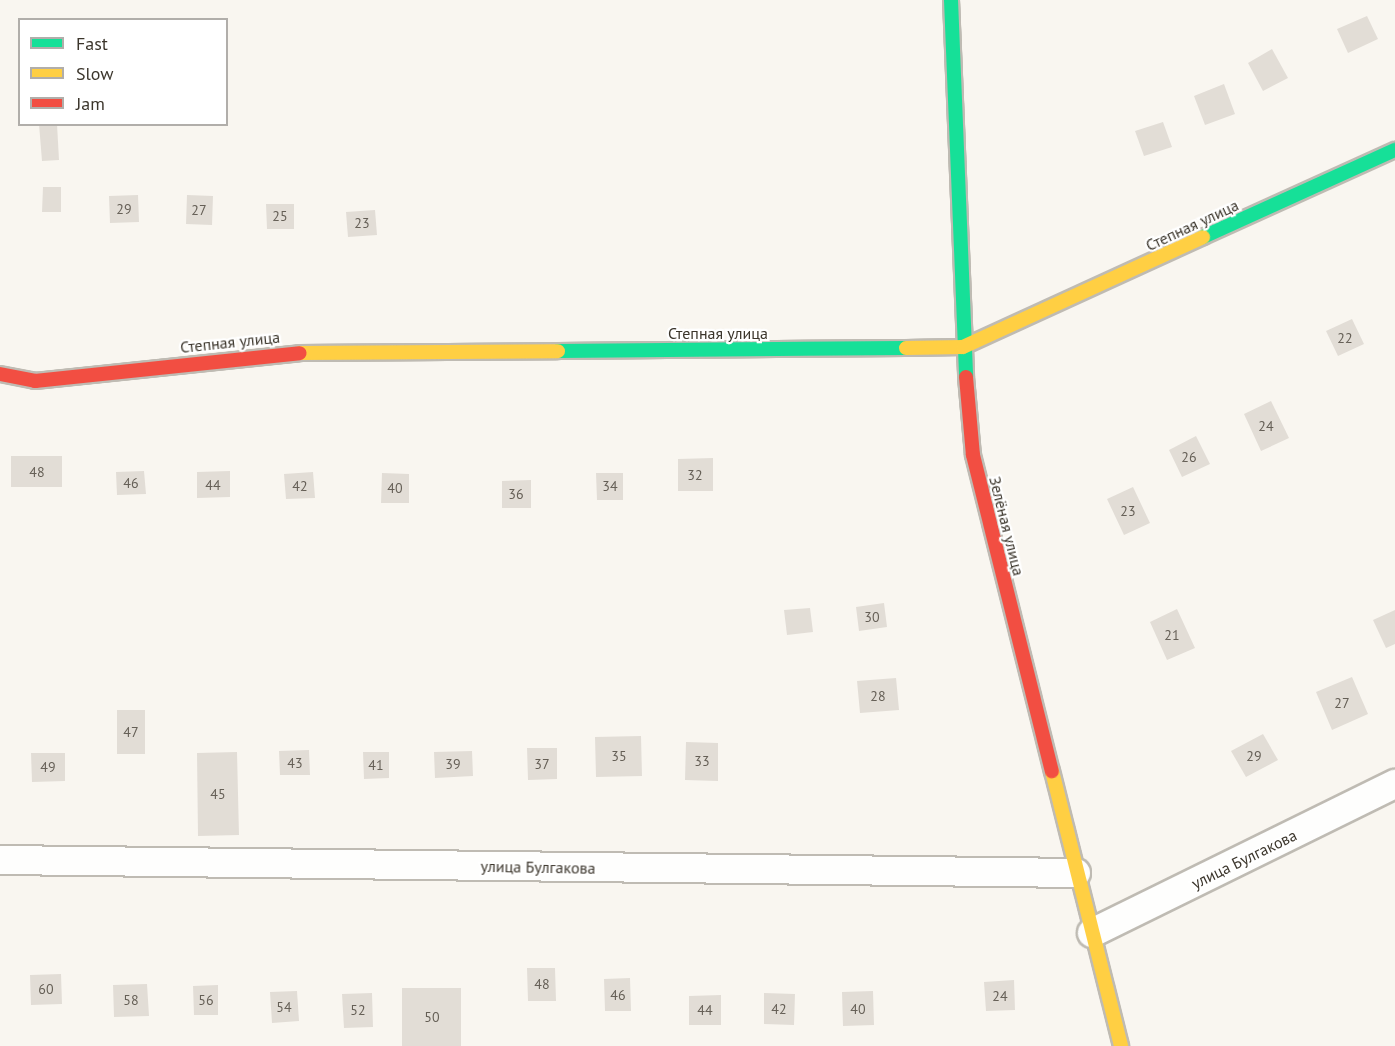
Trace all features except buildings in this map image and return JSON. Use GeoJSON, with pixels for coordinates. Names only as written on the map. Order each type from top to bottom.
{"type":"FeatureCollection","features":[{"type":"Feature","properties":{"kind":"street","name":"Зелёная улица"},"geometry":{"type":"LineString","coordinates":[[951,0],[963,347],[973,455],[1120,1046]]}},
{"type":"Feature","properties":{"kind":"street","name":"Степная улица"},"geometry":{"type":"LineString","coordinates":[[0,374],[35,381],[284,353],[963,347],[1395,150]]}},
{"type":"Feature","properties":{"kind":"street","name":"улица Булгакова"},"geometry":{"type":"LineString","coordinates":[[1092,933],[1395,784]]}},
{"type":"Feature","properties":{"kind":"street","name":"улица Булгакова"},"geometry":{"type":"LineString","coordinates":[[0,860],[1076,873]]}},
{"type":"Feature","properties":{"kind":"traffic: fast"},"geometry":{"type":"LineString","coordinates":[[951,0],[966,377]]}},
{"type":"Feature","properties":{"kind":"traffic: fast"},"geometry":{"type":"LineString","coordinates":[[1203,237],[1395,150]]}},
{"type":"Feature","properties":{"kind":"traffic: fast"},"geometry":{"type":"LineString","coordinates":[[558,351],[906,348]]}},
{"type":"Feature","properties":{"kind":"traffic: slow"},"geometry":{"type":"LineString","coordinates":[[906,348],[963,347],[1203,237]]}},
{"type":"Feature","properties":{"kind":"traffic: slow"},"geometry":{"type":"LineString","coordinates":[[300,353],[558,351]]}},
{"type":"Feature","properties":{"kind":"traffic: slow"},"geometry":{"type":"LineString","coordinates":[[1052,771],[1121,1046]]}},
{"type":"Feature","properties":{"kind":"traffic: jam"},"geometry":{"type":"LineString","coordinates":[[0,374],[35,381],[300,353]]}},
{"type":"Feature","properties":{"kind":"traffic: jam"},"geometry":{"type":"LineString","coordinates":[[966,377],[973,455],[1052,771]]}}]}
